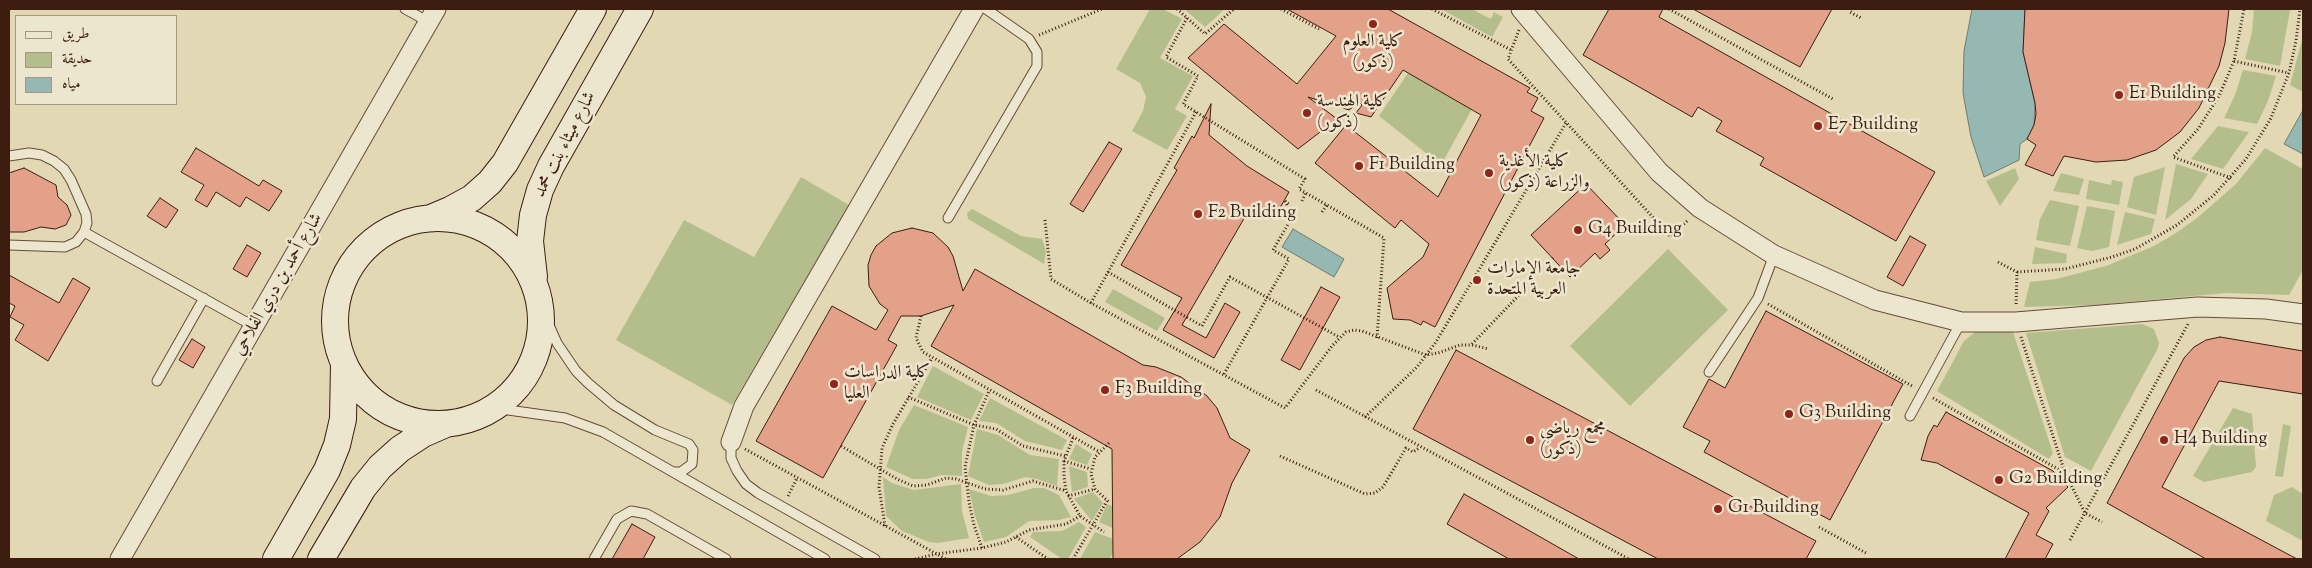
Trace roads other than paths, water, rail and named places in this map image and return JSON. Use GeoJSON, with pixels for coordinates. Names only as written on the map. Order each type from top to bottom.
{"type":"FeatureCollection","features":[{"type":"Feature","properties":{"kind":"main road"},"geometry":{"type":"LineString","coordinates":[[428,219],[472,198],[490,182],[505,163],[594,9]]}},
{"type":"Feature","properties":{"kind":"main road","name":"شارع ميثاء بنت محمد"},"geometry":{"type":"LineString","coordinates":[[539,300],[531,267],[530,241],[532,215],[540,190],[640,9]]}},
{"type":"Feature","properties":{"kind":"main road"},"geometry":{"type":"LineString","coordinates":[[276,559],[313,495],[337,445],[343,418],[344,364],[337,341],[337,301],[349,270],[369,245],[382,235],[412,222],[446,218],[480,227],[510,247],[522,260],[539,300],[540,340],[535,356],[519,385],[494,408],[464,421],[447,424],[429,424],[412,421],[386,410],[365,394],[344,364]]}},
{"type":"Feature","properties":{"kind":"main road"},"geometry":{"type":"LineString","coordinates":[[321,559],[363,488],[380,467],[415,439],[447,424]]}},
{"type":"Feature","properties":{"kind":"street"},"geometry":{"type":"LineString","coordinates":[[732,442],[744,406],[974,9]]}},
{"type":"Feature","properties":{"kind":"street"},"geometry":{"type":"LineString","coordinates":[[1523,11],[1659,172],[1700,208],[1774,255],[1875,300],[1961,322],[2016,322],[2198,307],[2266,308],[2303,314]]}},
{"type":"Feature","properties":{"kind":"street","name":"شارع أحمد بن دري الفلاحي"},"geometry":{"type":"LineString","coordinates":[[120,559],[255,327],[432,15]]}},
{"type":"Feature","properties":{"kind":"lane"},"geometry":{"type":"LineString","coordinates":[[405,9],[432,15]]}},
{"type":"Feature","properties":{"kind":"lane"},"geometry":{"type":"LineString","coordinates":[[948,218],[1034,73],[1038,59],[1034,45],[1029,39],[986,9]]}},
{"type":"Feature","properties":{"kind":"lane"},"geometry":{"type":"LineString","coordinates":[[9,156],[29,152],[42,155],[64,169],[86,214],[87,223],[84,232],[76,242],[64,247],[9,244]]}},
{"type":"Feature","properties":{"kind":"lane"},"geometry":{"type":"LineString","coordinates":[[84,232],[255,327]]}},
{"type":"Feature","properties":{"kind":"lane"},"geometry":{"type":"LineString","coordinates":[[1708,372],[1758,298],[1774,255]]}},
{"type":"Feature","properties":{"kind":"lane"},"geometry":{"type":"LineString","coordinates":[[157,381],[204,298]]}},
{"type":"Feature","properties":{"kind":"lane"},"geometry":{"type":"LineString","coordinates":[[539,300],[557,343],[571,364],[588,383],[614,405],[655,430],[689,444],[693,450],[692,464],[681,472],[674,472]]}},
{"type":"Feature","properties":{"kind":"lane"},"geometry":{"type":"LineString","coordinates":[[1910,416],[1961,322]]}},
{"type":"Feature","properties":{"kind":"lane"},"geometry":{"type":"LineString","coordinates":[[494,408],[545,414],[584,424],[603,432],[780,535],[826,559]]}},
{"type":"Feature","properties":{"kind":"lane"},"geometry":{"type":"LineString","coordinates":[[732,442],[731,458],[746,484],[875,559]]}},
{"type":"Feature","properties":{"kind":"lane"},"geometry":{"type":"LineString","coordinates":[[594,559],[617,519],[631,511],[647,514],[726,559]]}},
{"type":"Feature","properties":{"kind":"water"},"geometry":{"type":"Polygon","coordinates":[[[1972,9],[2025,9],[2023,52],[2035,103],[2034,125],[2027,139],[2020,144],[2019,160],[1984,177],[1971,137],[1963,93],[1964,51],[1972,9]]]}},
{"type":"Feature","properties":{"kind":"water"},"geometry":{"type":"Polygon","coordinates":[[[2303,110],[2303,154],[2284,144],[2303,110]]]}},
{"type":"Feature","properties":{"kind":"water"},"geometry":{"type":"Polygon","coordinates":[[[1293,229],[1344,259],[1334,277],[1282,247],[1293,229]]]}},
{"type":"Feature","properties":{"kind":"place","name":"كلية العلوم (ذكور)"},"geometry":{"type":"Point","coordinates":[1373,24]}},
{"type":"Feature","properties":{"kind":"place","name":"E1 Building"},"geometry":{"type":"Point","coordinates":[2119,95]}},
{"type":"Feature","properties":{"kind":"place","name":"كلية الهندسة (ذكور)"},"geometry":{"type":"Point","coordinates":[1307,113]}},
{"type":"Feature","properties":{"kind":"place","name":"E7 Building"},"geometry":{"type":"Point","coordinates":[1818,126]}},
{"type":"Feature","properties":{"kind":"place","name":"F1 Building"},"geometry":{"type":"Point","coordinates":[1359,166]}},
{"type":"Feature","properties":{"kind":"place","name":"كلية الأغذية والزراعة (ذكور)"},"geometry":{"type":"Point","coordinates":[1489,173]}},
{"type":"Feature","properties":{"kind":"place","name":"F2 Building"},"geometry":{"type":"Point","coordinates":[1198,214]}},
{"type":"Feature","properties":{"kind":"place","name":"G4 Building"},"geometry":{"type":"Point","coordinates":[1578,230]}},
{"type":"Feature","properties":{"kind":"place","name":"جامعة الإمارات العربية المتحدة"},"geometry":{"type":"Point","coordinates":[1477,280]}},
{"type":"Feature","properties":{"kind":"place","name":"كلية الدراسات العليا"},"geometry":{"type":"Point","coordinates":[834,384]}},
{"type":"Feature","properties":{"kind":"place","name":"F3 Building"},"geometry":{"type":"Point","coordinates":[1105,390]}},
{"type":"Feature","properties":{"kind":"place","name":"G3 Building"},"geometry":{"type":"Point","coordinates":[1789,414]}},
{"type":"Feature","properties":{"kind":"place","name":"مجمع رياضي (ذكور)"},"geometry":{"type":"Point","coordinates":[1530,440]}},
{"type":"Feature","properties":{"kind":"place","name":"H4 Building"},"geometry":{"type":"Point","coordinates":[2164,440]}},
{"type":"Feature","properties":{"kind":"place","name":"G2 Building"},"geometry":{"type":"Point","coordinates":[1999,480]}},
{"type":"Feature","properties":{"kind":"place","name":"G1 Building"},"geometry":{"type":"Point","coordinates":[1718,509]}}]}
